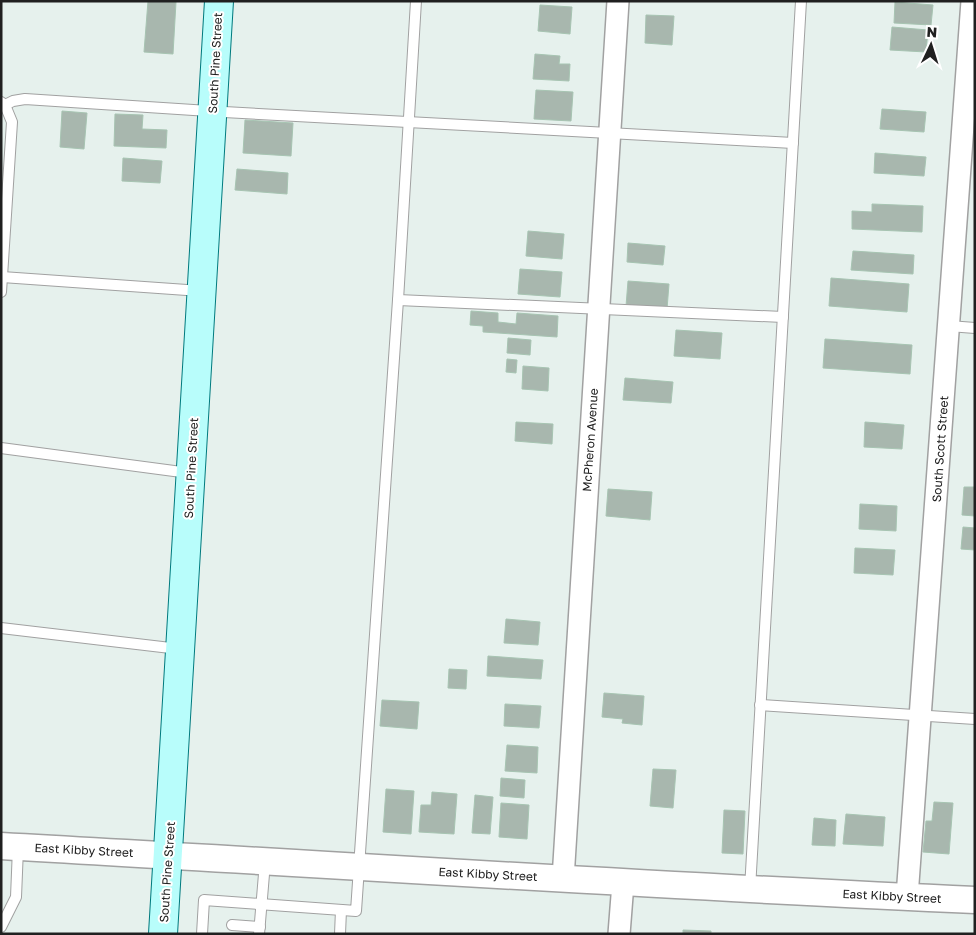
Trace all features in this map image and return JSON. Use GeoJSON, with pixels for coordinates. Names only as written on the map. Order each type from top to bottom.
{"type":"FeatureCollection","features":[{"type":"Feature","properties":{"kind":"main road","name":"South Pine Street"},"geometry":{"type":"LineString","coordinates":[[163,934],[219,1]]}},
{"type":"Feature","properties":{"kind":"street","name":"McPheron Avenue"},"geometry":{"type":"LineString","coordinates":[[563,879],[618,1]]}},
{"type":"Feature","properties":{"kind":"street","name":"South Scott Street"},"geometry":{"type":"LineString","coordinates":[[907,897],[949,326],[965,149],[972,1]]}},
{"type":"Feature","properties":{"kind":"street","name":"East Kibby Street"},"geometry":{"type":"LineString","coordinates":[[10,846],[563,879],[975,900]]}},
{"type":"Feature","properties":{"kind":"street"},"geometry":{"type":"LineString","coordinates":[[619,934],[623,882]]}},
{"type":"Feature","properties":{"kind":"lane"},"geometry":{"type":"LineString","coordinates":[[205,927],[204,900],[356,911],[398,300],[416,1]]}},
{"type":"Feature","properties":{"kind":"lane"},"geometry":{"type":"LineString","coordinates":[[750,889],[801,1]]}},
{"type":"Feature","properties":{"kind":"lane"},"geometry":{"type":"LineString","coordinates":[[1,292],[12,122],[3,104],[13,101],[25,99],[793,143]]}},
{"type":"Feature","properties":{"kind":"lane"},"geometry":{"type":"LineString","coordinates":[[2,277],[202,291]]}},
{"type":"Feature","properties":{"kind":"lane"},"geometry":{"type":"LineString","coordinates":[[398,300],[783,317]]}},
{"type":"Feature","properties":{"kind":"lane"},"geometry":{"type":"LineString","coordinates":[[949,326],[975,328]]}},
{"type":"Feature","properties":{"kind":"lane"},"geometry":{"type":"LineString","coordinates":[[1,448],[191,474]]}},
{"type":"Feature","properties":{"kind":"lane"},"geometry":{"type":"LineString","coordinates":[[1,628],[180,650]]}},
{"type":"Feature","properties":{"kind":"lane"},"geometry":{"type":"LineString","coordinates":[[760,705],[975,719]]}},
{"type":"Feature","properties":{"kind":"lane"},"geometry":{"type":"LineString","coordinates":[[1,927],[16,897],[10,846]]}},
{"type":"Feature","properties":{"kind":"lane"},"geometry":{"type":"LineString","coordinates":[[232,925],[259,930],[265,861]]}},
{"type":"Feature","properties":{"kind":"lane"},"geometry":{"type":"LineString","coordinates":[[340,934],[341,910]]}},
{"type":"Feature","properties":{"kind":"building"},"geometry":{"type":"Polygon","coordinates":[[[148,1],[176,2],[173,54],[144,52],[148,1]]]}},
{"type":"Feature","properties":{"kind":"building"},"geometry":{"type":"Polygon","coordinates":[[[895,2],[933,5],[931,25],[894,23],[895,2]]]}},
{"type":"Feature","properties":{"kind":"building"},"geometry":{"type":"Polygon","coordinates":[[[540,5],[572,7],[570,34],[538,31],[540,5]]]}},
{"type":"Feature","properties":{"kind":"building"},"geometry":{"type":"Polygon","coordinates":[[[646,15],[674,16],[672,45],[645,43],[646,15]]]}},
{"type":"Feature","properties":{"kind":"building"},"geometry":{"type":"Polygon","coordinates":[[[892,27],[928,30],[926,52],[890,50],[892,27]]]}},
{"type":"Feature","properties":{"kind":"building"},"geometry":{"type":"Polygon","coordinates":[[[535,54],[560,56],[559,64],[570,64],[569,81],[533,79],[535,54]]]}},
{"type":"Feature","properties":{"kind":"building"},"geometry":{"type":"Polygon","coordinates":[[[536,90],[573,92],[571,121],[534,119],[536,90]]]}},
{"type":"Feature","properties":{"kind":"building"},"geometry":{"type":"Polygon","coordinates":[[[882,109],[926,112],[924,132],[880,129],[882,109]]]}},
{"type":"Feature","properties":{"kind":"building"},"geometry":{"type":"Polygon","coordinates":[[[62,111],[87,113],[84,149],[60,147],[62,111]]]}},
{"type":"Feature","properties":{"kind":"building"},"geometry":{"type":"Polygon","coordinates":[[[115,114],[143,115],[142,129],[167,130],[166,148],[114,146],[115,114]]]}},
{"type":"Feature","properties":{"kind":"building"},"geometry":{"type":"Polygon","coordinates":[[[245,120],[293,123],[291,156],[243,153],[245,120]]]}},
{"type":"Feature","properties":{"kind":"building"},"geometry":{"type":"Polygon","coordinates":[[[875,153],[926,157],[924,176],[874,173],[875,153]]]}},
{"type":"Feature","properties":{"kind":"building"},"geometry":{"type":"Polygon","coordinates":[[[123,158],[162,161],[160,183],[122,181],[123,158]]]}},
{"type":"Feature","properties":{"kind":"building"},"geometry":{"type":"Polygon","coordinates":[[[237,169],[288,173],[287,194],[235,190],[237,169]]]}},
{"type":"Feature","properties":{"kind":"building"},"geometry":{"type":"Polygon","coordinates":[[[872,204],[923,206],[922,232],[852,229],[852,211],[872,212],[872,204]]]}},
{"type":"Feature","properties":{"kind":"building"},"geometry":{"type":"Polygon","coordinates":[[[528,231],[564,234],[562,259],[526,256],[528,231]]]}},
{"type":"Feature","properties":{"kind":"building"},"geometry":{"type":"Polygon","coordinates":[[[628,243],[665,246],[663,265],[627,262],[628,243]]]}},
{"type":"Feature","properties":{"kind":"building"},"geometry":{"type":"Polygon","coordinates":[[[853,251],[914,255],[913,274],[851,270],[853,251]]]}},
{"type":"Feature","properties":{"kind":"building"},"geometry":{"type":"Polygon","coordinates":[[[520,269],[562,272],[560,297],[518,294],[520,269]]]}},
{"type":"Feature","properties":{"kind":"building"},"geometry":{"type":"Polygon","coordinates":[[[831,278],[909,284],[907,312],[829,306],[831,278]]]}},
{"type":"Feature","properties":{"kind":"building"},"geometry":{"type":"Polygon","coordinates":[[[628,281],[669,284],[667,309],[626,306],[628,281]]]}},
{"type":"Feature","properties":{"kind":"building"},"geometry":{"type":"Polygon","coordinates":[[[471,311],[498,313],[498,322],[516,324],[517,313],[558,316],[557,337],[483,332],[483,326],[470,325],[471,311]]]}},
{"type":"Feature","properties":{"kind":"building"},"geometry":{"type":"Polygon","coordinates":[[[676,330],[722,333],[720,359],[674,356],[676,330]]]}},
{"type":"Feature","properties":{"kind":"building"},"geometry":{"type":"Polygon","coordinates":[[[508,338],[531,340],[530,355],[507,353],[508,338]]]}},
{"type":"Feature","properties":{"kind":"building"},"geometry":{"type":"Polygon","coordinates":[[[825,339],[912,345],[910,374],[823,368],[825,339]]]}},
{"type":"Feature","properties":{"kind":"building"},"geometry":{"type":"Polygon","coordinates":[[[507,359],[517,360],[516,373],[506,372],[507,359]]]}},
{"type":"Feature","properties":{"kind":"building"},"geometry":{"type":"Polygon","coordinates":[[[523,366],[549,368],[548,391],[522,389],[523,366]]]}},
{"type":"Feature","properties":{"kind":"building"},"geometry":{"type":"Polygon","coordinates":[[[625,378],[673,382],[671,403],[623,400],[625,378]]]}},
{"type":"Feature","properties":{"kind":"building"},"geometry":{"type":"Polygon","coordinates":[[[516,422],[553,424],[552,444],[515,441],[516,422]]]}},
{"type":"Feature","properties":{"kind":"building"},"geometry":{"type":"Polygon","coordinates":[[[865,422],[904,425],[902,449],[864,447],[865,422]]]}},
{"type":"Feature","properties":{"kind":"building"},"geometry":{"type":"Polygon","coordinates":[[[964,487],[975,487],[975,516],[962,515],[964,487]]]}},
{"type":"Feature","properties":{"kind":"building"},"geometry":{"type":"Polygon","coordinates":[[[608,489],[652,492],[650,520],[606,516],[608,489]]]}},
{"type":"Feature","properties":{"kind":"building"},"geometry":{"type":"Polygon","coordinates":[[[860,504],[897,506],[896,531],[859,529],[860,504]]]}},
{"type":"Feature","properties":{"kind":"building"},"geometry":{"type":"Polygon","coordinates":[[[963,527],[975,528],[975,550],[961,549],[963,527]]]}},
{"type":"Feature","properties":{"kind":"building"},"geometry":{"type":"Polygon","coordinates":[[[855,548],[895,550],[893,575],[854,573],[855,548]]]}},
{"type":"Feature","properties":{"kind":"building"},"geometry":{"type":"Polygon","coordinates":[[[506,619],[540,622],[538,645],[504,643],[506,619]]]}},
{"type":"Feature","properties":{"kind":"building"},"geometry":{"type":"Polygon","coordinates":[[[488,656],[543,660],[541,679],[487,676],[488,656]]]}},
{"type":"Feature","properties":{"kind":"building"},"geometry":{"type":"Polygon","coordinates":[[[449,669],[467,670],[466,689],[448,688],[449,669]]]}},
{"type":"Feature","properties":{"kind":"building"},"geometry":{"type":"Polygon","coordinates":[[[604,693],[644,696],[642,725],[622,723],[623,719],[602,717],[604,693]]]}},
{"type":"Feature","properties":{"kind":"building"},"geometry":{"type":"Polygon","coordinates":[[[382,700],[419,702],[417,729],[380,726],[382,700]]]}},
{"type":"Feature","properties":{"kind":"building"},"geometry":{"type":"Polygon","coordinates":[[[505,704],[541,706],[539,728],[504,726],[505,704]]]}},
{"type":"Feature","properties":{"kind":"building"},"geometry":{"type":"Polygon","coordinates":[[[507,745],[538,747],[537,773],[505,771],[507,745]]]}},
{"type":"Feature","properties":{"kind":"building"},"geometry":{"type":"Polygon","coordinates":[[[653,769],[676,770],[673,808],[650,806],[653,769]]]}},
{"type":"Feature","properties":{"kind":"building"},"geometry":{"type":"Polygon","coordinates":[[[501,778],[525,780],[524,798],[500,796],[501,778]]]}},
{"type":"Feature","properties":{"kind":"building"},"geometry":{"type":"Polygon","coordinates":[[[386,789],[414,791],[411,834],[383,832],[386,789]]]}},
{"type":"Feature","properties":{"kind":"building"},"geometry":{"type":"Polygon","coordinates":[[[432,792],[457,794],[454,834],[419,832],[421,805],[431,805],[432,792]]]}},
{"type":"Feature","properties":{"kind":"building"},"geometry":{"type":"Polygon","coordinates":[[[475,795],[493,797],[490,834],[472,833],[475,795]]]}},
{"type":"Feature","properties":{"kind":"building"},"geometry":{"type":"Polygon","coordinates":[[[934,802],[953,803],[949,854],[923,852],[926,821],[932,821],[934,802]]]}},
{"type":"Feature","properties":{"kind":"building"},"geometry":{"type":"Polygon","coordinates":[[[501,803],[529,805],[527,839],[499,837],[501,803]]]}},
{"type":"Feature","properties":{"kind":"building"},"geometry":{"type":"Polygon","coordinates":[[[724,810],[745,811],[743,854],[722,853],[724,810]]]}},
{"type":"Feature","properties":{"kind":"building"},"geometry":{"type":"Polygon","coordinates":[[[846,814],[885,817],[883,846],[843,844],[846,814]]]}},
{"type":"Feature","properties":{"kind":"building"},"geometry":{"type":"Polygon","coordinates":[[[814,818],[836,820],[835,846],[812,845],[814,818]]]}},
{"type":"Feature","properties":{"kind":"building"},"geometry":{"type":"Polygon","coordinates":[[[683,930],[711,931],[711,934],[683,934],[683,930]]]}}]}
